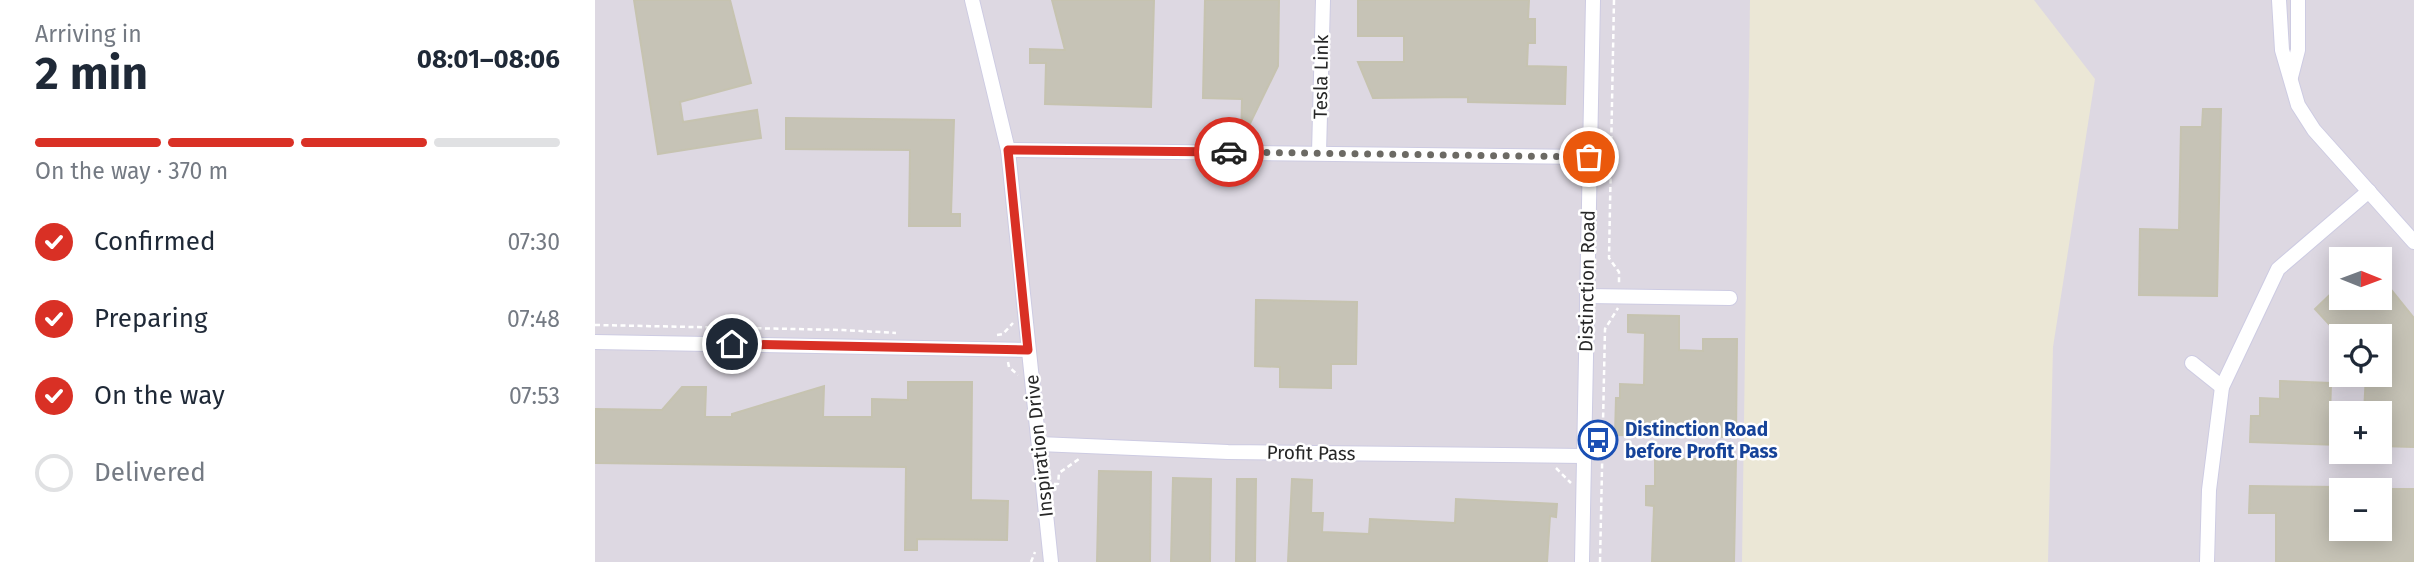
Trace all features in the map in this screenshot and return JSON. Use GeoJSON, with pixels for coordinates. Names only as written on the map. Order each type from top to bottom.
{"type":"FeatureCollection","features":[{"type":"Feature","properties":{"kind":"street","name":"Inspiration Drive"},"geometry":{"type":"LineString","coordinates":[[972,0],[1008,150],[1051,562]]}},
{"type":"Feature","properties":{"kind":"street","name":"Tesla Link"},"geometry":{"type":"LineString","coordinates":[[1319,153],[1323,0]]}},
{"type":"Feature","properties":{"kind":"street","name":"Distinction Road"},"geometry":{"type":"LineString","coordinates":[[1583,562],[1593,0]]}},
{"type":"Feature","properties":{"kind":"street"},"geometry":{"type":"LineString","coordinates":[[2279,0],[2281,50],[2298,105],[2314,130],[2414,242]]}},
{"type":"Feature","properties":{"kind":"street"},"geometry":{"type":"LineString","coordinates":[[2291,77],[2298,50],[2298,0]]}},
{"type":"Feature","properties":{"kind":"street"},"geometry":{"type":"LineString","coordinates":[[1008,150],[1589,157]]}},
{"type":"Feature","properties":{"kind":"street"},"geometry":{"type":"LineString","coordinates":[[2207,562],[2209,490],[2222,387],[2278,269],[2368,191]]}},
{"type":"Feature","properties":{"kind":"street"},"geometry":{"type":"LineString","coordinates":[[1587,296],[1730,298]]}},
{"type":"Feature","properties":{"kind":"street"},"geometry":{"type":"LineString","coordinates":[[595,342],[1028,350]]}},
{"type":"Feature","properties":{"kind":"street"},"geometry":{"type":"LineString","coordinates":[[2192,363],[2222,387]]}},
{"type":"Feature","properties":{"kind":"street","name":"Profit Pass"},"geometry":{"type":"LineString","coordinates":[[1039,444],[1228,452],[1583,456]]}},
{"type":"Feature","properties":{"kind":"path"},"geometry":{"type":"LineString","coordinates":[[1600,562],[1605,329],[1618,310],[1619,296],[1619,272],[1609,258],[1614,0]]}},
{"type":"Feature","properties":{"kind":"path"},"geometry":{"type":"LineString","coordinates":[[992,336],[1003,334],[1013,322]]}},
{"type":"Feature","properties":{"kind":"path"},"geometry":{"type":"LineString","coordinates":[[595,324],[902,333]]}},
{"type":"Feature","properties":{"kind":"path"},"geometry":{"type":"LineString","coordinates":[[1003,334],[1009,367],[1019,376]]}},
{"type":"Feature","properties":{"kind":"path"},"geometry":{"type":"LineString","coordinates":[[1031,562],[1037,549]]}},
{"type":"Feature","properties":{"kind":"shaded area"},"geometry":{"type":"Polygon","coordinates":[[[595,0],[1750,0],[1742,562],[595,562],[595,0]]]}},
{"type":"Feature","properties":{"kind":"shaded area"},"geometry":{"type":"Polygon","coordinates":[[[2034,0],[2414,0],[2414,562],[2048,562],[2053,347],[2095,79],[2034,0]]]}},
{"type":"Feature","properties":{"kind":"building"},"geometry":{"type":"Polygon","coordinates":[[[634,0],[730,0],[751,83],[680,102],[683,122],[757,110],[761,138],[658,154],[634,0]]]}},
{"type":"Feature","properties":{"kind":"building"},"geometry":{"type":"Polygon","coordinates":[[[1052,0],[1154,0],[1151,107],[1045,104],[1046,63],[1030,63],[1030,49],[1065,50],[1052,0]]]}},
{"type":"Feature","properties":{"kind":"building"},"geometry":{"type":"Polygon","coordinates":[[[1205,0],[1279,0],[1278,66],[1241,142],[1242,99],[1203,98],[1205,0]]]}},
{"type":"Feature","properties":{"kind":"building"},"geometry":{"type":"Polygon","coordinates":[[[1358,0],[1529,0],[1528,19],[1535,19],[1535,43],[1528,43],[1527,66],[1566,67],[1565,104],[1468,102],[1468,97],[1373,98],[1358,62],[1404,62],[1404,36],[1358,36],[1358,0]]]}},
{"type":"Feature","properties":{"kind":"building"},"geometry":{"type":"Polygon","coordinates":[[[2203,109],[2221,109],[2217,296],[2139,295],[2140,229],[2179,230],[2181,127],[2202,127],[2203,109]]]}},
{"type":"Feature","properties":{"kind":"building"},"geometry":{"type":"Polygon","coordinates":[[[786,118],[954,120],[951,214],[960,214],[960,226],[909,226],[910,150],[786,149],[786,118]]]}},
{"type":"Feature","properties":{"kind":"building"},"geometry":{"type":"Polygon","coordinates":[[[2392,291],[2414,318],[2414,447],[2392,446],[2392,401],[2365,401],[2365,387],[2392,387],[2392,324],[2329,324],[2315,309],[2329,296],[2329,310],[2392,310],[2392,291]]]}},
{"type":"Feature","properties":{"kind":"building"},"geometry":{"type":"Polygon","coordinates":[[[1256,300],[1357,302],[1356,364],[1331,364],[1331,388],[1280,387],[1280,367],[1255,366],[1256,300]]]}},
{"type":"Feature","properties":{"kind":"building"},"geometry":{"type":"Polygon","coordinates":[[[1628,315],[1679,316],[1679,350],[1703,351],[1703,339],[1737,339],[1736,437],[1615,435],[1616,398],[1620,398],[1620,384],[1644,385],[1645,333],[1628,332],[1628,315]]]}},
{"type":"Feature","properties":{"kind":"building"},"geometry":{"type":"Polygon","coordinates":[[[2280,381],[2329,383],[2329,445],[2250,442],[2251,416],[2260,416],[2260,398],[2280,399],[2280,381]]]}},
{"type":"Feature","properties":{"kind":"building"},"geometry":{"type":"Polygon","coordinates":[[[908,382],[972,382],[971,500],[1008,501],[1007,540],[917,539],[917,550],[905,550],[906,467],[595,463],[595,409],[662,410],[682,387],[706,387],[705,417],[732,417],[732,414],[824,386],[823,417],[872,417],[872,399],[908,400],[908,382]]]}},
{"type":"Feature","properties":{"kind":"building"},"geometry":{"type":"Polygon","coordinates":[[[1655,458],[1736,460],[1734,562],[1652,562],[1654,506],[1646,505],[1646,486],[1655,486],[1655,458]]]}},
{"type":"Feature","properties":{"kind":"building"},"geometry":{"type":"Polygon","coordinates":[[[1099,471],[1151,472],[1150,562],[1097,562],[1099,471]]]}},
{"type":"Feature","properties":{"kind":"building"},"geometry":{"type":"Polygon","coordinates":[[[1173,478],[1211,479],[1210,562],[1171,562],[1173,478]]]}},
{"type":"Feature","properties":{"kind":"building"},"geometry":{"type":"Polygon","coordinates":[[[1237,479],[1256,479],[1255,562],[1236,562],[1237,479]]]}},
{"type":"Feature","properties":{"kind":"building"},"geometry":{"type":"Polygon","coordinates":[[[1292,479],[1312,480],[1311,513],[1323,513],[1322,532],[1369,534],[1370,519],[1455,523],[1456,499],[1557,504],[1556,517],[1550,516],[1547,562],[1288,562],[1292,479]]]}},
{"type":"Feature","properties":{"kind":"building"},"geometry":{"type":"Polygon","coordinates":[[[2250,486],[2329,487],[2329,541],[2392,541],[2392,489],[2414,489],[2414,562],[2276,562],[2276,513],[2249,513],[2250,486]]]}},
{"type":"Feature","properties":{"kind":"way so far"},"geometry":{"type":"LineString","coordinates":[[1229,152],[1589,157]]}},
{"type":"Feature","properties":{"kind":"place","name":"Distinction Road before Profit Pass"},"geometry":{"type":"Point","coordinates":[1598,440]}},
{"type":"Feature","properties":{"kind":"route"},"geometry":{"type":"LineString","coordinates":[[732,344],[1028,350],[1008,150],[1229,152]]}}]}
